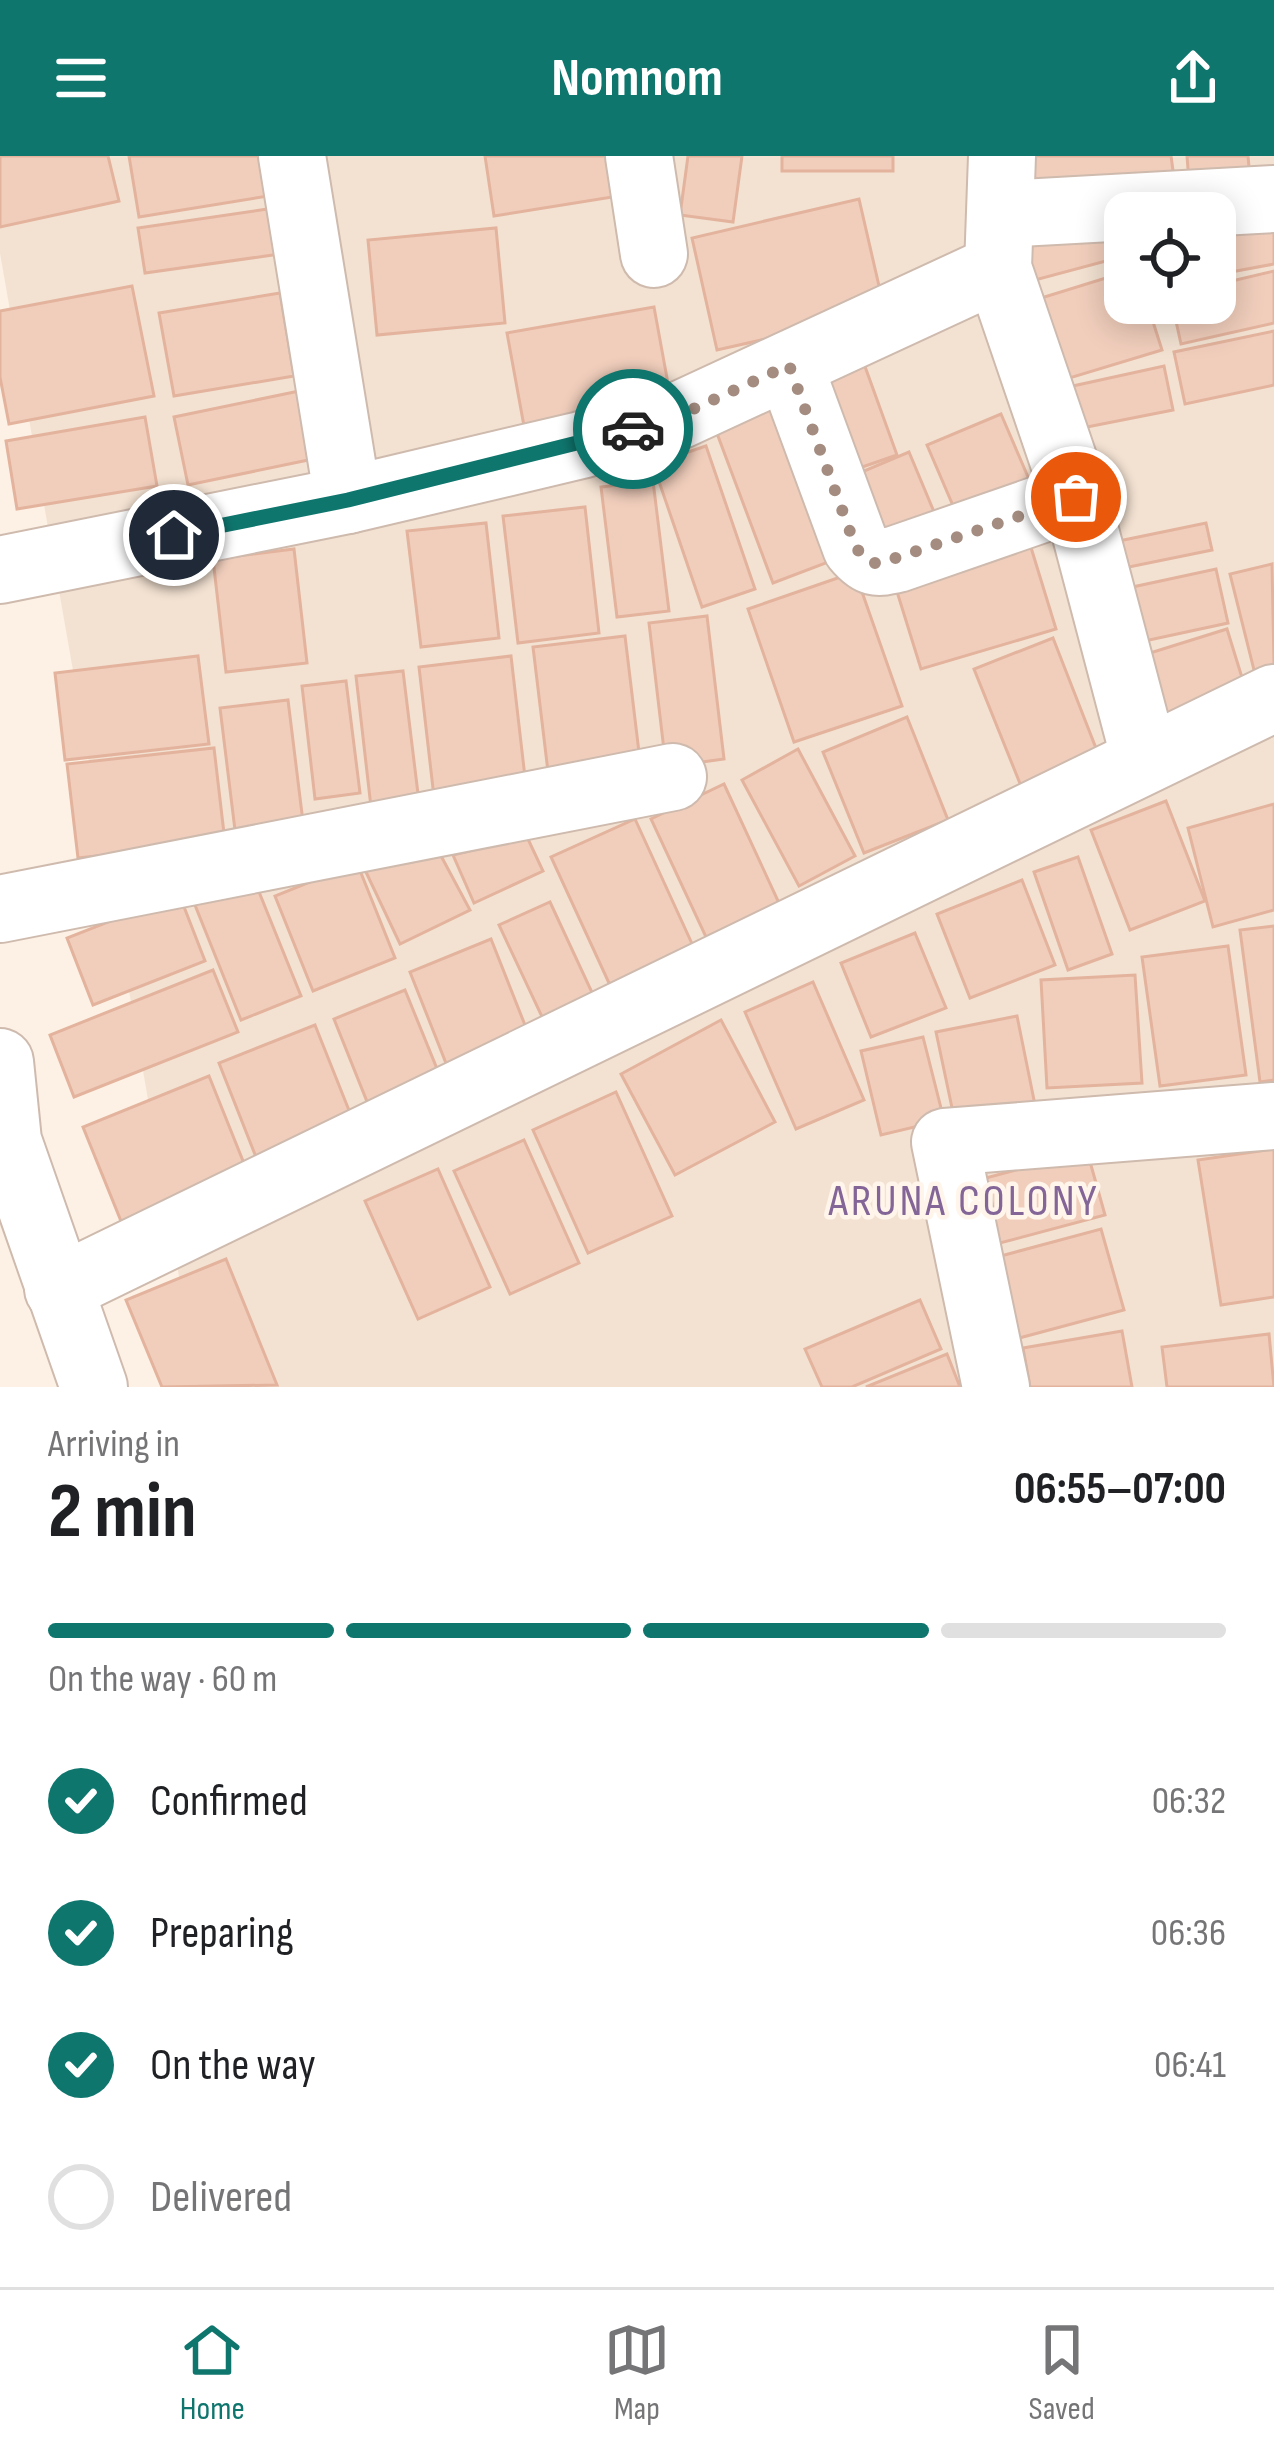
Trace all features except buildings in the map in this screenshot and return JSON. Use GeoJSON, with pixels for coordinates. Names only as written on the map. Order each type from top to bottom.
{"type":"FeatureCollection","features":[{"type":"Feature","properties":{"kind":"street"},"geometry":{"type":"LineString","coordinates":[[292,156],[348,500]]}},
{"type":"Feature","properties":{"kind":"street"},"geometry":{"type":"LineString","coordinates":[[639,156],[654,254]]}},
{"type":"Feature","properties":{"kind":"street"},"geometry":{"type":"LineString","coordinates":[[0,570],[348,500],[581,445],[680,415],[789,365],[1001,213],[1274,199]]}},
{"type":"Feature","properties":{"kind":"street"},"geometry":{"type":"LineString","coordinates":[[1001,213],[1145,759]]}},
{"type":"Feature","properties":{"kind":"street"},"geometry":{"type":"LineString","coordinates":[[789,365],[856,548],[868,561],[878,564],[896,559],[1076,497]]}},
{"type":"Feature","properties":{"kind":"street"},"geometry":{"type":"LineString","coordinates":[[58,1289],[1274,698]]}},
{"type":"Feature","properties":{"kind":"street"},"geometry":{"type":"LineString","coordinates":[[0,909],[673,777]]}},
{"type":"Feature","properties":{"kind":"street"},"geometry":{"type":"LineString","coordinates":[[0,1062],[8,1141],[90,1385]]}},
{"type":"Feature","properties":{"kind":"street"},"geometry":{"type":"LineString","coordinates":[[996,1387],[945,1142],[1274,1116]]}},
{"type":"Feature","properties":{"kind":"shaded area"},"geometry":{"type":"Polygon","coordinates":[[[0,156],[1274,156],[1274,1387],[224,1387],[188,1328],[0,253],[0,156]]]}},
{"type":"Feature","properties":{"kind":"way so far"},"geometry":{"type":"LineString","coordinates":[[633,429],[680,415],[789,365],[856,548],[878,564],[1076,497]]}},
{"type":"Feature","properties":{"kind":"district","name":"ARUNA COLONY"},"geometry":{"type":"Point","coordinates":[964,1201]}},
{"type":"Feature","properties":{"kind":"route"},"geometry":{"type":"LineString","coordinates":[[174,535],[348,500],[633,429]]}}]}
